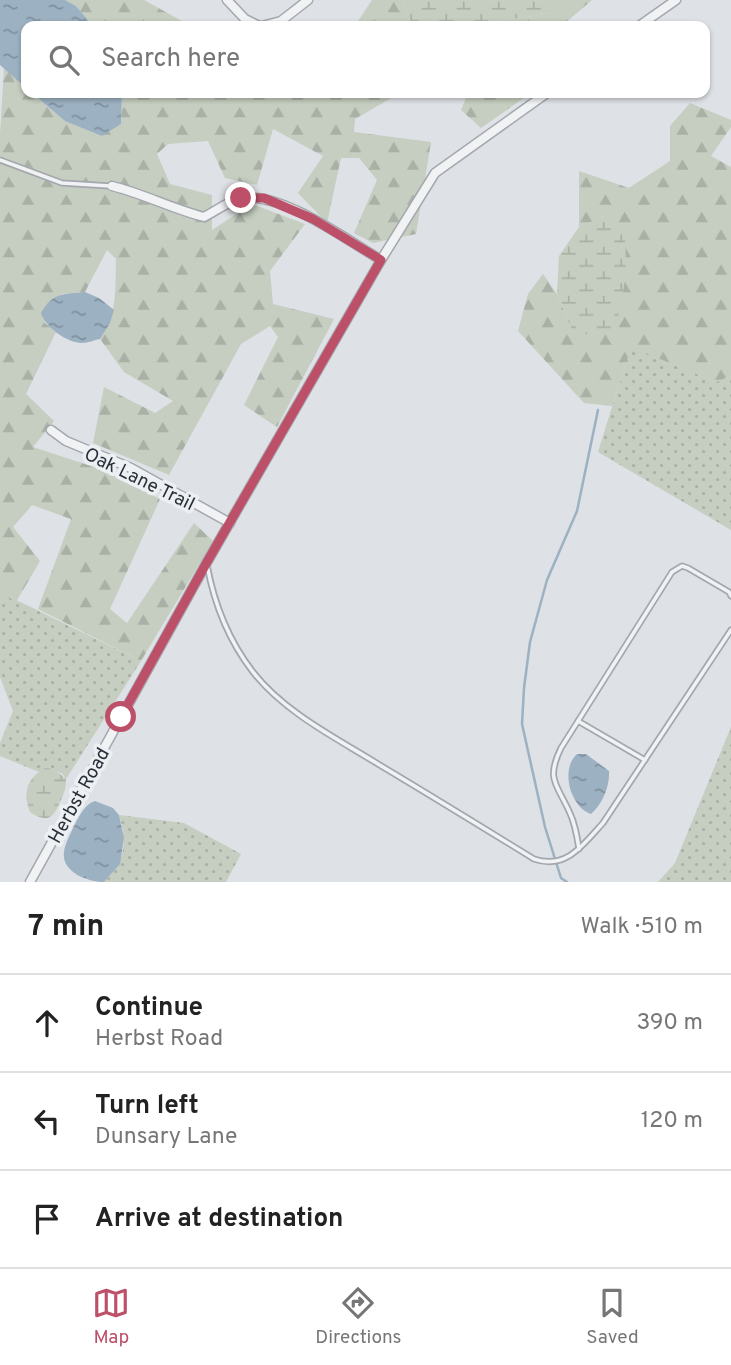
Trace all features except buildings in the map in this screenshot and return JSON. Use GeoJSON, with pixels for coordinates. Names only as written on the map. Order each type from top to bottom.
{"type":"FeatureCollection","features":[{"type":"Feature","properties":{"kind":"street"},"geometry":{"type":"LineString","coordinates":[[227,0],[249,21]]}},
{"type":"Feature","properties":{"kind":"street"},"geometry":{"type":"LineString","coordinates":[[281,21],[308,0]]}},
{"type":"Feature","properties":{"kind":"street"},"geometry":{"type":"LineString","coordinates":[[646,21],[676,0]]}},
{"type":"Feature","properties":{"kind":"street","name":"Herbst Road"},"geometry":{"type":"LineString","coordinates":[[30,882],[207,562],[381,260],[435,173],[540,98]]}},
{"type":"Feature","properties":{"kind":"street"},"geometry":{"type":"LineString","coordinates":[[112,186],[137,192],[204,217],[241,198],[264,198],[313,219],[381,260]]}},
{"type":"Feature","properties":{"kind":"street","name":"Oak Lane Trail"},"geometry":{"type":"LineString","coordinates":[[51,429],[66,441],[131,468],[230,523]]}},
{"type":"Feature","properties":{"kind":"lane"},"geometry":{"type":"LineString","coordinates":[[0,160],[62,183],[112,186]]}},
{"type":"Feature","properties":{"kind":"lane"},"geometry":{"type":"LineString","coordinates":[[207,562],[211,584],[230,638],[255,675],[293,709],[350,747],[544,863],[560,861],[579,849],[603,823],[731,630]]}},
{"type":"Feature","properties":{"kind":"lane"},"geometry":{"type":"LineString","coordinates":[[579,849],[572,819],[553,783],[553,766],[578,720],[672,572],[682,566],[688,568],[729,592],[731,596]]}},
{"type":"Feature","properties":{"kind":"lane"},"geometry":{"type":"LineString","coordinates":[[578,720],[645,760]]}},
{"type":"Feature","properties":{"kind":"green space"},"geometry":{"type":"Polygon","coordinates":[[[65,0],[144,0],[182,21],[89,21],[76,6],[65,0]]]}},
{"type":"Feature","properties":{"kind":"green space"},"geometry":{"type":"Polygon","coordinates":[[[372,0],[404,0],[408,18],[412,21],[358,21],[372,0]]]}},
{"type":"Feature","properties":{"kind":"green space"},"geometry":{"type":"Polygon","coordinates":[[[404,0],[570,0],[552,13],[499,21],[412,21],[408,18],[404,0]]]}},
{"type":"Feature","properties":{"kind":"green space"},"geometry":{"type":"Polygon","coordinates":[[[570,0],[592,0],[568,21],[499,21],[552,13],[570,0]]]}},
{"type":"Feature","properties":{"kind":"green space"},"geometry":{"type":"Polygon","coordinates":[[[4,68],[21,83],[21,98],[38,98],[65,121],[121,124],[122,98],[391,98],[355,119],[354,132],[431,142],[416,234],[373,243],[354,233],[377,180],[359,158],[341,158],[327,223],[298,193],[323,156],[273,129],[257,185],[225,178],[208,141],[168,144],[157,154],[170,184],[212,195],[212,230],[252,204],[305,224],[270,271],[273,304],[334,319],[277,427],[244,405],[278,337],[270,326],[241,344],[169,475],[93,443],[104,387],[155,413],[173,401],[124,372],[100,339],[113,310],[115,291],[116,259],[107,250],[85,292],[62,294],[44,322],[56,332],[26,394],[54,421],[33,447],[100,469],[160,499],[110,609],[127,623],[194,523],[213,541],[141,661],[38,609],[71,519],[32,505],[13,527],[40,561],[16,602],[0,592],[0,134],[4,68]]]}},
{"type":"Feature","properties":{"kind":"green space"},"geometry":{"type":"Polygon","coordinates":[[[466,98],[524,98],[481,128],[461,110],[466,98]]]}},
{"type":"Feature","properties":{"kind":"green space"},"geometry":{"type":"Polygon","coordinates":[[[690,103],[731,120],[731,127],[711,156],[731,167],[731,376],[716,382],[631,347],[612,406],[584,403],[518,331],[528,294],[543,274],[557,294],[572,330],[603,217],[579,227],[579,171],[629,188],[670,161],[670,126],[690,103]]]}},
{"type":"Feature","properties":{"kind":"green space"},"geometry":{"type":"Polygon","coordinates":[[[603,217],[624,230],[625,279],[615,328],[592,336],[572,330],[557,294],[559,256],[579,227],[603,217]]]}},
{"type":"Feature","properties":{"kind":"green space"},"geometry":{"type":"Polygon","coordinates":[[[631,346],[716,382],[731,376],[731,530],[598,452],[631,346]]]}},
{"type":"Feature","properties":{"kind":"green space"},"geometry":{"type":"Polygon","coordinates":[[[0,592],[141,661],[66,779],[62,773],[45,768],[39,772],[0,756],[0,743],[13,711],[0,677],[0,592]]]}},
{"type":"Feature","properties":{"kind":"green space"},"geometry":{"type":"Polygon","coordinates":[[[731,727],[731,882],[658,882],[675,863],[731,727]]]}},
{"type":"Feature","properties":{"kind":"green space"},"geometry":{"type":"Polygon","coordinates":[[[45,768],[54,769],[66,779],[57,808],[49,818],[30,812],[27,799],[30,782],[45,768]]]}},
{"type":"Feature","properties":{"kind":"green space"},"geometry":{"type":"Polygon","coordinates":[[[119,815],[184,823],[241,854],[226,882],[104,882],[111,875],[123,852],[119,815]]]}},
{"type":"Feature","properties":{"kind":"water"},"geometry":{"type":"Polygon","coordinates":[[[0,0],[65,0],[76,6],[89,21],[21,21],[21,84],[0,65],[0,0]]]}},
{"type":"Feature","properties":{"kind":"water"},"geometry":{"type":"Polygon","coordinates":[[[38,98],[122,98],[121,124],[102,136],[65,121],[38,98]]]}},
{"type":"Feature","properties":{"kind":"water"},"geometry":{"type":"Polygon","coordinates":[[[85,292],[99,298],[114,310],[100,339],[82,343],[57,333],[47,324],[41,313],[54,298],[85,292]]]}},
{"type":"Feature","properties":{"kind":"water"},"geometry":{"type":"Polygon","coordinates":[[[577,754],[586,754],[609,771],[604,795],[591,814],[578,804],[570,787],[569,769],[577,754]]]}},
{"type":"Feature","properties":{"kind":"water"},"geometry":{"type":"Polygon","coordinates":[[[95,801],[113,808],[119,815],[124,838],[120,864],[104,882],[77,874],[64,859],[66,845],[78,818],[85,808],[95,801]]]}},
{"type":"Feature","properties":{"kind":"waterway"},"geometry":{"type":"LineString","coordinates":[[567,882],[561,878],[545,827],[522,724],[524,688],[530,642],[547,580],[577,511],[598,410]]}},
{"type":"Feature","properties":{"kind":"route"},"geometry":{"type":"LineString","coordinates":[[121,717],[381,260],[313,219],[287,207],[264,198],[241,198]]}}]}
